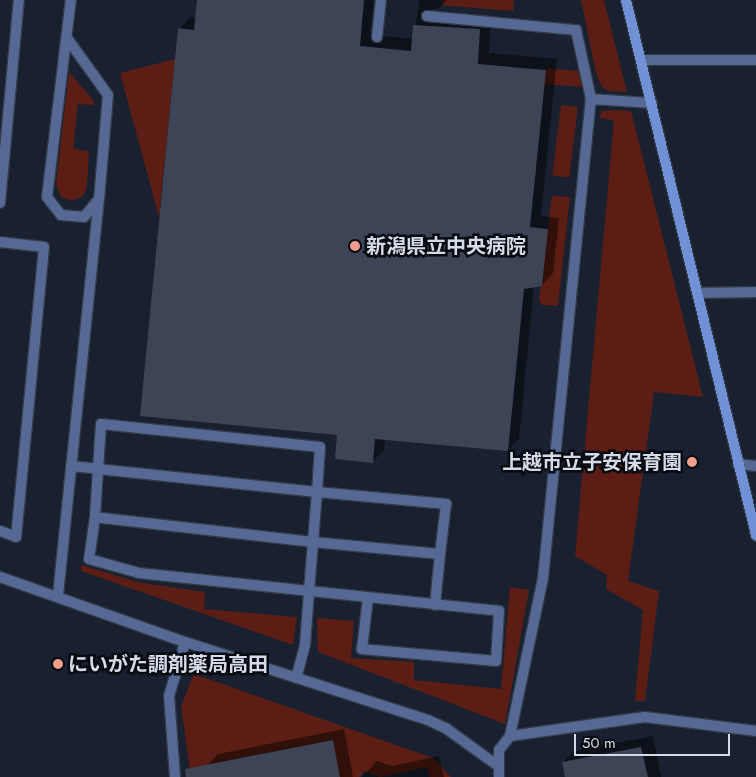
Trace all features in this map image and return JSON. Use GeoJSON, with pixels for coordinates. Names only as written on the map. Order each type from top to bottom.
{"type":"FeatureCollection","features":[{"type":"Feature","properties":{"kind":"street"},"geometry":{"type":"LineString","coordinates":[[0,203],[19,0]]}},
{"type":"Feature","properties":{"kind":"street"},"geometry":{"type":"LineString","coordinates":[[71,0],[47,197],[61,215],[84,217],[99,199]]}},
{"type":"Feature","properties":{"kind":"street"},"geometry":{"type":"LineString","coordinates":[[377,38],[381,0]]}},
{"type":"Feature","properties":{"kind":"street"},"geometry":{"type":"LineString","coordinates":[[626,0],[756,535]]}},
{"type":"Feature","properties":{"kind":"street"},"geometry":{"type":"LineString","coordinates":[[427,16],[576,30],[591,99],[544,578],[510,736],[499,750],[497,765],[499,777]]}},
{"type":"Feature","properties":{"kind":"street"},"geometry":{"type":"LineString","coordinates":[[58,595],[108,95],[67,38]]}},
{"type":"Feature","properties":{"kind":"street"},"geometry":{"type":"LineString","coordinates":[[642,60],[756,60]]}},
{"type":"Feature","properties":{"kind":"street"},"geometry":{"type":"LineString","coordinates":[[591,99],[652,103]]}},
{"type":"Feature","properties":{"kind":"street"},"geometry":{"type":"LineString","coordinates":[[0,242],[44,247],[16,538],[0,532]]}},
{"type":"Feature","properties":{"kind":"street"},"geometry":{"type":"LineString","coordinates":[[697,293],[756,292]]}},
{"type":"Feature","properties":{"kind":"street"},"geometry":{"type":"LineString","coordinates":[[296,678],[305,645],[309,592],[317,492],[320,447],[101,424],[90,558],[139,573],[309,592],[368,598],[435,605],[499,610],[496,661],[362,649],[368,598]]}},
{"type":"Feature","properties":{"kind":"street"},"geometry":{"type":"LineString","coordinates":[[738,464],[756,466]]}},
{"type":"Feature","properties":{"kind":"street"},"geometry":{"type":"LineString","coordinates":[[71,466],[446,504],[435,605]]}},
{"type":"Feature","properties":{"kind":"street"},"geometry":{"type":"LineString","coordinates":[[94,517],[313,542],[440,554]]}},
{"type":"Feature","properties":{"kind":"street"},"geometry":{"type":"LineString","coordinates":[[0,577],[58,595],[185,642],[428,720],[447,728],[497,765]]}},
{"type":"Feature","properties":{"kind":"street"},"geometry":{"type":"LineString","coordinates":[[175,777],[169,696],[185,642]]}},
{"type":"Feature","properties":{"kind":"street"},"geometry":{"type":"LineString","coordinates":[[510,736],[645,717],[756,731]]}},
{"type":"Feature","properties":{"kind":"shaded area"},"geometry":{"type":"Polygon","coordinates":[[[443,0],[514,0],[513,11],[442,5],[443,0]]]}},
{"type":"Feature","properties":{"kind":"shaded area"},"geometry":{"type":"Polygon","coordinates":[[[581,0],[604,0],[627,92],[608,91],[602,87],[596,73],[581,0]]]}},
{"type":"Feature","properties":{"kind":"shaded area"},"geometry":{"type":"Polygon","coordinates":[[[175,59],[159,217],[120,73],[175,59]]]}},
{"type":"Feature","properties":{"kind":"shaded area"},"geometry":{"type":"Polygon","coordinates":[[[546,68],[578,71],[583,87],[544,84],[546,68]]]}},
{"type":"Feature","properties":{"kind":"shaded area"},"geometry":{"type":"Polygon","coordinates":[[[69,72],[94,101],[94,105],[78,104],[73,149],[89,151],[87,187],[83,196],[72,201],[61,197],[56,184],[69,72]]]}},
{"type":"Feature","properties":{"kind":"shaded area"},"geometry":{"type":"Polygon","coordinates":[[[561,105],[578,107],[569,178],[552,175],[561,105]]]}},
{"type":"Feature","properties":{"kind":"shaded area"},"geometry":{"type":"Polygon","coordinates":[[[602,111],[631,111],[703,397],[654,392],[628,581],[659,591],[645,701],[635,701],[643,610],[606,589],[607,575],[575,556],[614,120],[599,118],[602,111]]]}},
{"type":"Feature","properties":{"kind":"shaded area"},"geometry":{"type":"Polygon","coordinates":[[[552,196],[570,197],[558,306],[542,305],[539,300],[552,196]]]}},
{"type":"Feature","properties":{"kind":"shaded area"},"geometry":{"type":"Polygon","coordinates":[[[81,565],[141,583],[205,592],[204,609],[297,617],[293,645],[81,571],[81,565]]]}},
{"type":"Feature","properties":{"kind":"shaded area"},"geometry":{"type":"Polygon","coordinates":[[[510,587],[529,590],[505,724],[318,652],[317,618],[354,621],[351,658],[414,662],[414,680],[501,689],[510,587]]]}},
{"type":"Feature","properties":{"kind":"shaded area"},"geometry":{"type":"Polygon","coordinates":[[[194,674],[433,758],[451,777],[430,777],[427,767],[380,777],[364,771],[360,777],[340,777],[332,740],[206,765],[191,777],[181,706],[194,674]]]}},
{"type":"Feature","properties":{"kind":"building"},"geometry":{"type":"Polygon","coordinates":[[[197,0],[364,0],[360,46],[411,51],[413,25],[480,29],[478,64],[546,70],[530,227],[548,229],[542,286],[524,289],[508,451],[375,439],[373,463],[335,459],[337,435],[140,416],[178,28],[194,30],[197,0]]]}},
{"type":"Feature","properties":{"kind":"building"},"geometry":{"type":"Polygon","coordinates":[[[333,740],[340,777],[186,777],[185,769],[333,740]]]}},
{"type":"Feature","properties":{"kind":"building"},"geometry":{"type":"Polygon","coordinates":[[[641,747],[648,777],[565,777],[562,762],[641,747]]]}},
{"type":"Feature","properties":{"kind":"place","name":"新潟県立中央病院"},"geometry":{"type":"Point","coordinates":[355,246]}},
{"type":"Feature","properties":{"kind":"place","name":"上越市立子安保育園"},"geometry":{"type":"Point","coordinates":[692,462]}},
{"type":"Feature","properties":{"kind":"place","name":"にいがた調剤薬局高田"},"geometry":{"type":"Point","coordinates":[58,664]}}]}
